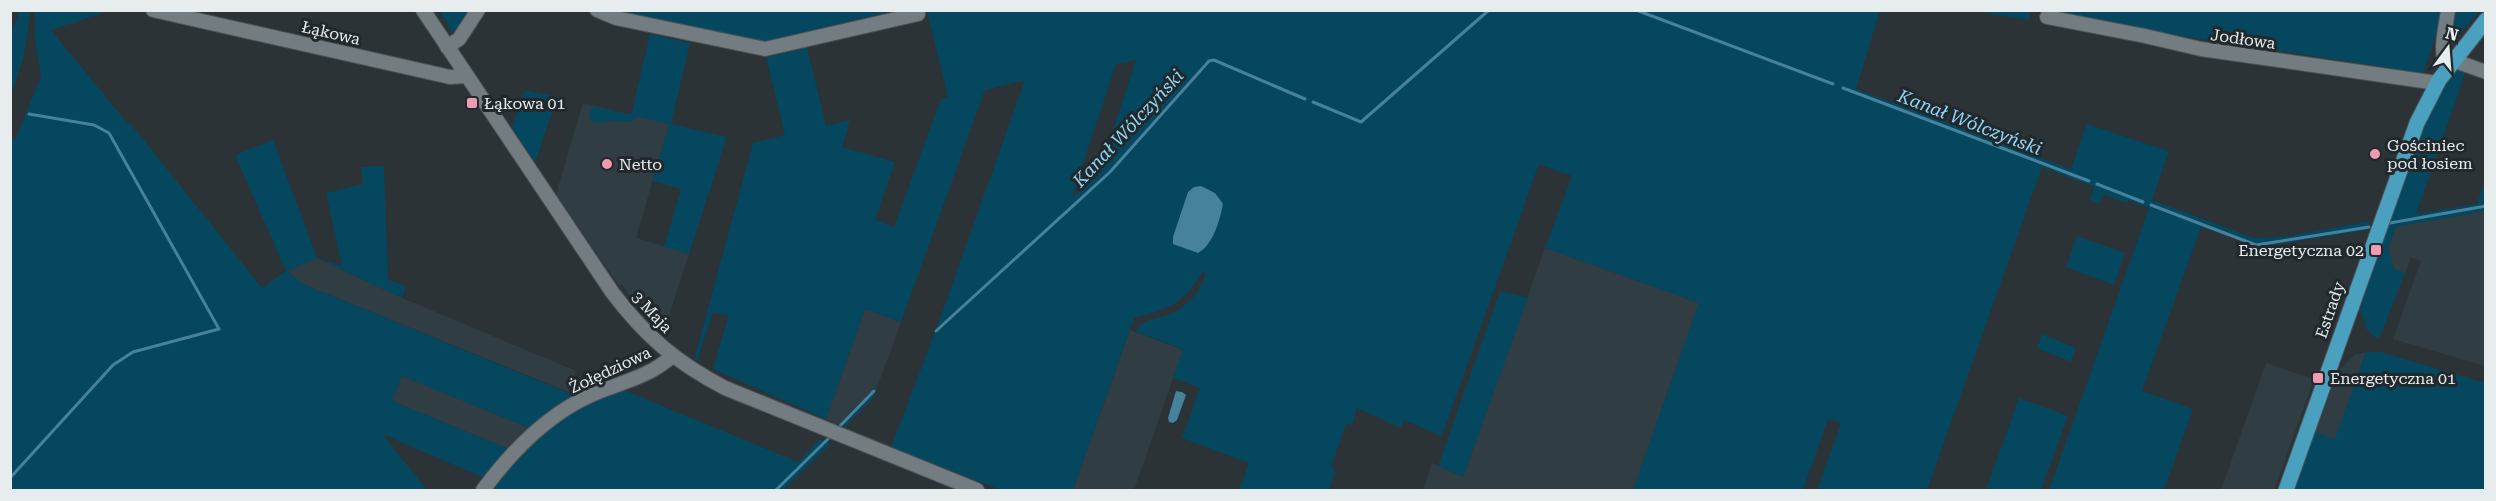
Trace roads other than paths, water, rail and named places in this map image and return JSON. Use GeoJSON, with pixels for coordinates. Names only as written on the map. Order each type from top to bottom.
{"type":"FeatureCollection","features":[{"type":"Feature","properties":{"kind":"main road","name":"Estrady"},"geometry":{"type":"LineString","coordinates":[[2286,490],[2417,123],[2450,64],[2486,20]]}},
{"type":"Feature","properties":{"kind":"street","name":"Łąkowa"},"geometry":{"type":"LineString","coordinates":[[153,10],[450,77],[466,76]]}},
{"type":"Feature","properties":{"kind":"street","name":"3 Maja"},"geometry":{"type":"LineString","coordinates":[[423,10],[612,292],[639,327],[672,356],[690,370],[725,388],[977,490]]}},
{"type":"Feature","properties":{"kind":"street"},"geometry":{"type":"LineString","coordinates":[[447,47],[459,39],[478,10]]}},
{"type":"Feature","properties":{"kind":"street"},"geometry":{"type":"LineString","coordinates":[[597,10],[616,18],[765,49],[918,14]]}},
{"type":"Feature","properties":{"kind":"street"},"geometry":{"type":"LineString","coordinates":[[2448,10],[2444,63],[2486,72]]}},
{"type":"Feature","properties":{"kind":"street","name":"Jodłowa"},"geometry":{"type":"LineString","coordinates":[[2047,17],[2201,49],[2437,84]]}},
{"type":"Feature","properties":{"kind":"street","name":"Żołędziowa"},"geometry":{"type":"LineString","coordinates":[[483,490],[524,441],[562,413],[591,395],[662,366],[672,356]]}},
{"type":"Feature","properties":{"kind":"waterway","name":"Kanał Wólczyński"},"geometry":{"type":"LineString","coordinates":[[1313,102],[1361,122],[1489,10]]}},
{"type":"Feature","properties":{"kind":"waterway","name":"Kanał Wólczyński"},"geometry":{"type":"LineString","coordinates":[[1636,10],[1833,84]]}},
{"type":"Feature","properties":{"kind":"waterway","name":"Kanał Wólczyński"},"geometry":{"type":"LineString","coordinates":[[936,331],[1110,172],[1209,61],[1214,60],[1305,99]]}},
{"type":"Feature","properties":{"kind":"waterway","name":"Kanał Wólczyński"},"geometry":{"type":"LineString","coordinates":[[1843,88],[2089,181]]}},
{"type":"Feature","properties":{"kind":"waterway"},"geometry":{"type":"LineString","coordinates":[[10,478],[113,365],[133,352],[219,329],[109,133],[94,125],[29,114]]}},
{"type":"Feature","properties":{"kind":"waterway","name":"Kanał Wólczyński"},"geometry":{"type":"LineString","coordinates":[[2097,184],[2143,202]]}},
{"type":"Feature","properties":{"kind":"waterway","name":"Kanał Wólczyński"},"geometry":{"type":"LineString","coordinates":[[2151,205],[2256,245],[2369,227]]}},
{"type":"Feature","properties":{"kind":"waterway","name":"Kanał Wólczyński"},"geometry":{"type":"LineString","coordinates":[[2390,223],[2486,206]]}},
{"type":"Feature","properties":{"kind":"waterway","name":"Kanał Wólczyński"},"geometry":{"type":"LineString","coordinates":[[839,427],[874,391]]}},
{"type":"Feature","properties":{"kind":"waterway","name":"Kanał Wólczyński"},"geometry":{"type":"LineString","coordinates":[[776,490],[829,438]]}},
{"type":"Feature","properties":{"kind":"place","name":"Łąkowa 01"},"geometry":{"type":"Point","coordinates":[472,103]}},
{"type":"Feature","properties":{"kind":"place","name":"Gościniec pod łosiem"},"geometry":{"type":"Point","coordinates":[2375,154]}},
{"type":"Feature","properties":{"kind":"place","name":"Netto"},"geometry":{"type":"Point","coordinates":[607,164]}},
{"type":"Feature","properties":{"kind":"place","name":"Energetyczna 02"},"geometry":{"type":"Point","coordinates":[2376,250]}},
{"type":"Feature","properties":{"kind":"place","name":"Energetyczna 01"},"geometry":{"type":"Point","coordinates":[2318,378]}}]}
